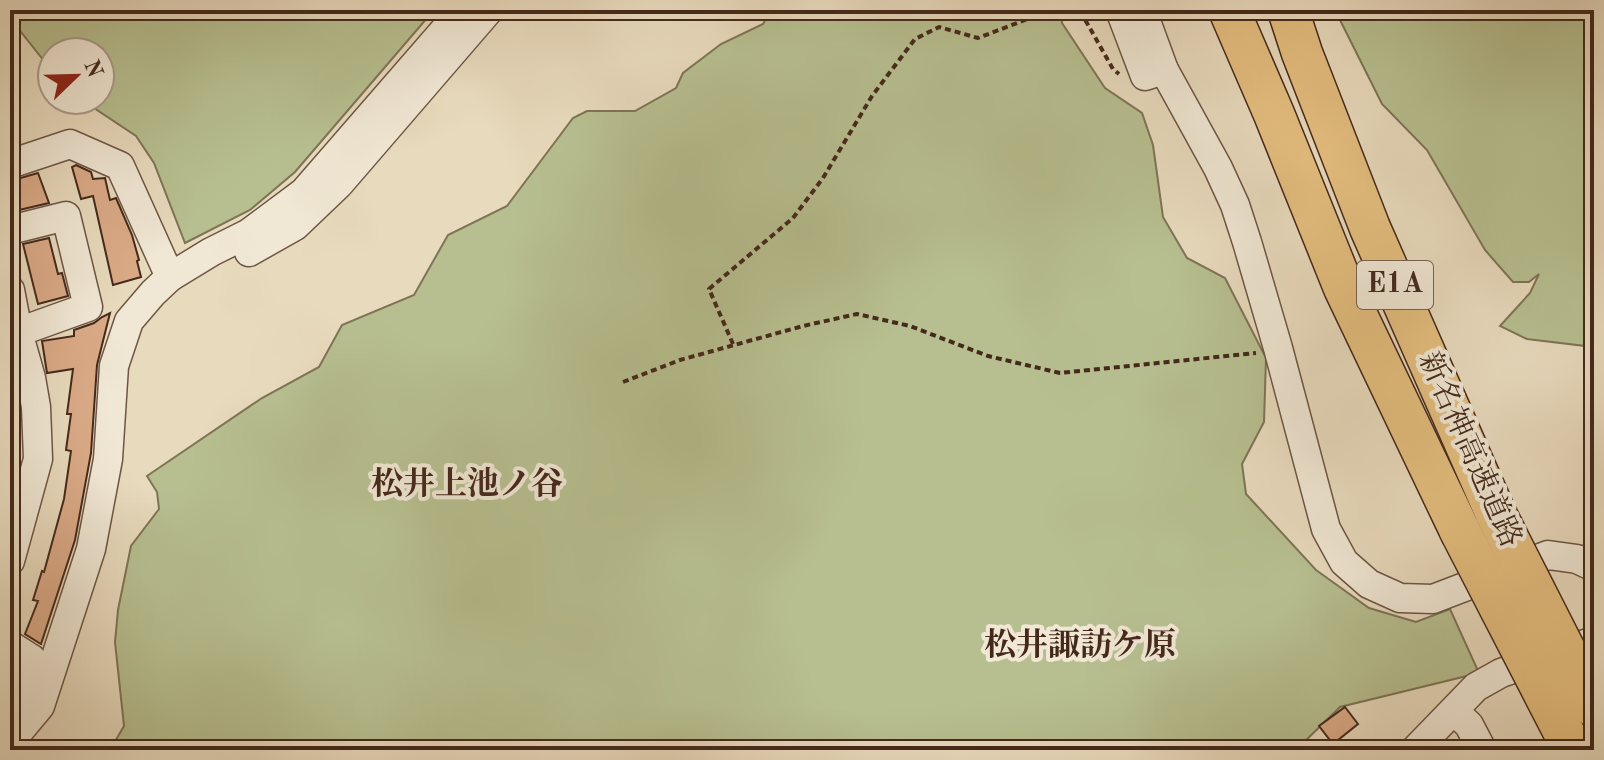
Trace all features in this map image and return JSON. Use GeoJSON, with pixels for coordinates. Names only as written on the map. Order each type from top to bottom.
{"type":"FeatureCollection","features":[{"type":"Feature","properties":{"kind":"highway","name":"新名神高速道路"},"geometry":{"type":"LineString","coordinates":[[1229,10],[1344,288],[1460,531],[1573,750]]}},
{"type":"Feature","properties":{"kind":"highway","name":"新名神高速道路"},"geometry":{"type":"LineString","coordinates":[[1288,10],[1370,228],[1496,514],[1594,707]]}},
{"type":"Feature","properties":{"kind":"street"},"geometry":{"type":"LineString","coordinates":[[10,742],[40,706],[91,549],[108,459],[114,366],[129,321],[170,277],[249,233],[304,192],[462,10]]}},
{"type":"Feature","properties":{"kind":"street"},"geometry":{"type":"LineString","coordinates":[[170,277],[193,278],[243,256],[295,226],[339,184],[489,10]]}},
{"type":"Feature","properties":{"kind":"street"},"geometry":{"type":"LineString","coordinates":[[1120,10],[1155,73],[1218,168],[1235,205],[1278,348],[1326,529],[1344,562],[1369,584],[1400,598],[1433,599],[1548,555],[1577,559],[1594,567]]}},
{"type":"Feature","properties":{"kind":"street"},"geometry":{"type":"LineString","coordinates":[[1142,10],[1155,73]]}},
{"type":"Feature","properties":{"kind":"street"},"geometry":{"type":"LineString","coordinates":[[10,164],[70,144],[120,166],[170,277]]}},
{"type":"Feature","properties":{"kind":"street"},"geometry":{"type":"LineString","coordinates":[[10,230],[66,216],[88,307],[14,333]]}},
{"type":"Feature","properties":{"kind":"street"},"geometry":{"type":"LineString","coordinates":[[10,290],[14,333],[31,378],[36,407],[38,459],[10,561]]}},
{"type":"Feature","properties":{"kind":"street"},"geometry":{"type":"LineString","coordinates":[[1415,750],[1476,687],[1501,673],[1594,641]]}},
{"type":"Feature","properties":{"kind":"street"},"geometry":{"type":"LineString","coordinates":[[10,645],[32,659],[23,685],[10,706]]}},
{"type":"Feature","properties":{"kind":"street"},"geometry":{"type":"LineString","coordinates":[[1454,711],[1469,725],[1482,750]]}},
{"type":"Feature","properties":{"kind":"path"},"geometry":{"type":"LineString","coordinates":[[734,345],[709,289],[793,218],[823,178],[872,96],[915,39],[939,27],[978,38],[1051,10]]}},
{"type":"Feature","properties":{"kind":"path"},"geometry":{"type":"LineString","coordinates":[[1069,10],[1083,16],[1113,69],[1128,82],[1155,73]]}},
{"type":"Feature","properties":{"kind":"path"},"geometry":{"type":"LineString","coordinates":[[623,382],[680,360],[857,314],[910,326],[988,356],[1060,373],[1248,355],[1278,348]]}},
{"type":"Feature","properties":{"kind":"green space"},"geometry":{"type":"Polygon","coordinates":[[[10,10],[434,10],[295,172],[250,210],[185,243],[154,163],[136,136],[106,116],[116,116],[116,36],[36,36],[36,51],[10,22],[10,10]]]}},
{"type":"Feature","properties":{"kind":"green space"},"geometry":{"type":"Polygon","coordinates":[[[771,10],[1063,10],[1062,23],[1105,88],[1142,113],[1153,145],[1163,217],[1187,258],[1225,278],[1266,358],[1264,422],[1242,464],[1246,494],[1316,570],[1369,608],[1416,622],[1450,609],[1479,673],[1340,707],[1296,750],[110,750],[124,726],[115,642],[131,546],[159,509],[157,492],[147,476],[262,398],[319,367],[342,325],[414,295],[448,235],[507,206],[573,118],[587,111],[635,111],[676,88],[683,73],[721,44],[763,24],[771,10]]]}},
{"type":"Feature","properties":{"kind":"green space"},"geometry":{"type":"Polygon","coordinates":[[[1335,10],[1594,10],[1594,347],[1527,339],[1500,326],[1530,293],[1539,274],[1529,282],[1513,282],[1485,250],[1427,150],[1382,104],[1335,10]]]}},
{"type":"Feature","properties":{"kind":"building"},"geometry":{"type":"Polygon","coordinates":[[[76,165],[91,172],[93,179],[105,178],[110,200],[116,198],[132,235],[141,277],[113,285],[93,196],[81,199],[72,167],[76,165]]]}},
{"type":"Feature","properties":{"kind":"building"},"geometry":{"type":"Polygon","coordinates":[[[38,173],[49,203],[19,210],[16,201],[10,204],[10,181],[38,173]]]}},
{"type":"Feature","properties":{"kind":"building"},"geometry":{"type":"Polygon","coordinates":[[[49,238],[58,274],[62,273],[68,296],[38,304],[23,244],[49,238]]]}},
{"type":"Feature","properties":{"kind":"building"},"geometry":{"type":"Polygon","coordinates":[[[110,313],[97,365],[91,453],[75,540],[41,644],[25,634],[38,601],[33,600],[64,499],[71,451],[66,450],[73,369],[47,373],[42,341],[74,336],[74,330],[110,313]]]}},
{"type":"Feature","properties":{"kind":"building"},"geometry":{"type":"Polygon","coordinates":[[[1345,707],[1358,724],[1333,744],[1319,726],[1345,707]]]}},
{"type":"Feature","properties":{"kind":"district","name":"松井上池ノ谷"},"geometry":{"type":"Point","coordinates":[467,486]}},
{"type":"Feature","properties":{"kind":"district","name":"松井諏訪ケ原"},"geometry":{"type":"Point","coordinates":[1080,647]}}]}
